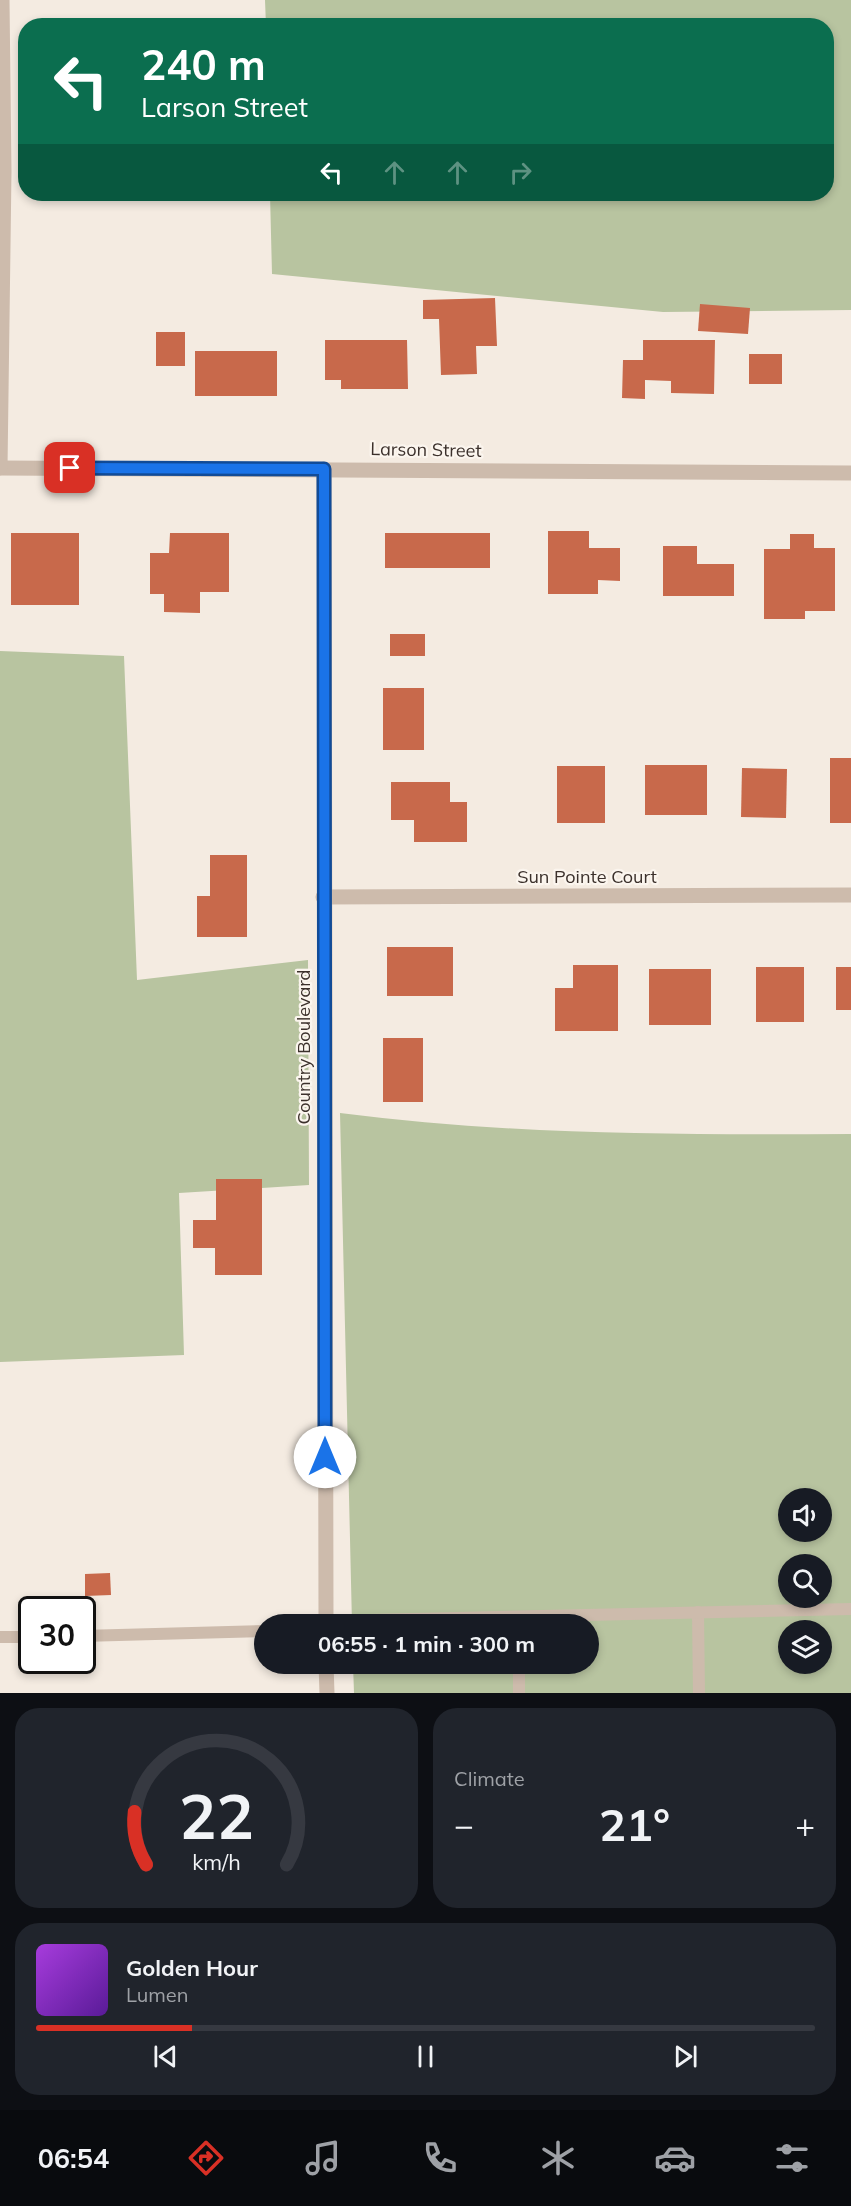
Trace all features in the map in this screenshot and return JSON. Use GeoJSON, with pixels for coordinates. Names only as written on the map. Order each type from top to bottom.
{"type":"FeatureCollection","features":[{"type":"Feature","properties":{"kind":"street"},"geometry":{"type":"LineString","coordinates":[[0,468],[4,171],[2,0]]}},
{"type":"Feature","properties":{"kind":"street","name":"Larson Street"},"geometry":{"type":"LineString","coordinates":[[0,468],[851,473]]}},
{"type":"Feature","properties":{"kind":"street","name":"Country Boulevard"},"geometry":{"type":"LineString","coordinates":[[324,469],[326,1614]]}},
{"type":"Feature","properties":{"kind":"street","name":"Sun Pointe Court"},"geometry":{"type":"LineString","coordinates":[[323,897],[851,896]]}},
{"type":"Feature","properties":{"kind":"street"},"geometry":{"type":"LineString","coordinates":[[326,1674],[327,1693]]}},
{"type":"Feature","properties":{"kind":"lane"},"geometry":{"type":"LineString","coordinates":[[599,1616],[851,1609]]}},
{"type":"Feature","properties":{"kind":"lane"},"geometry":{"type":"LineString","coordinates":[[698,1612],[699,1693]]}},
{"type":"Feature","properties":{"kind":"lane"},"geometry":{"type":"LineString","coordinates":[[96,1636],[254,1631]]}},
{"type":"Feature","properties":{"kind":"lane"},"geometry":{"type":"LineString","coordinates":[[0,1637],[18,1637]]}},
{"type":"Feature","properties":{"kind":"lane"},"geometry":{"type":"LineString","coordinates":[[519,1674],[519,1693]]}},
{"type":"Feature","properties":{"kind":"green space"},"geometry":{"type":"Polygon","coordinates":[[[265,0],[851,0],[851,310],[663,312],[272,274],[270,201],[834,201],[834,18],[266,18],[265,0]]]}},
{"type":"Feature","properties":{"kind":"green space"},"geometry":{"type":"Polygon","coordinates":[[[0,651],[124,656],[137,980],[308,960],[309,1185],[179,1193],[184,1355],[0,1362],[0,651]]]}},
{"type":"Feature","properties":{"kind":"green space"},"geometry":{"type":"Polygon","coordinates":[[[340,1113],[531,1130],[659,1134],[851,1134],[851,1693],[354,1693],[353,1674],[599,1674],[599,1614],[352,1614],[340,1113]]]}},
{"type":"Feature","properties":{"kind":"building"},"geometry":{"type":"Polygon","coordinates":[[[495,298],[497,346],[476,346],[477,374],[441,375],[439,319],[423,319],[423,300],[495,298]]]}},
{"type":"Feature","properties":{"kind":"building"},"geometry":{"type":"Polygon","coordinates":[[[700,304],[750,308],[748,334],[698,331],[700,304]]]}},
{"type":"Feature","properties":{"kind":"building"},"geometry":{"type":"Polygon","coordinates":[[[156,332],[185,332],[185,366],[156,366],[156,332]]]}},
{"type":"Feature","properties":{"kind":"building"},"geometry":{"type":"Polygon","coordinates":[[[325,340],[407,340],[408,389],[341,389],[341,380],[325,380],[325,340]]]}},
{"type":"Feature","properties":{"kind":"building"},"geometry":{"type":"Polygon","coordinates":[[[643,340],[715,340],[714,394],[671,393],[671,381],[645,380],[645,399],[622,398],[623,360],[643,360],[643,340]]]}},
{"type":"Feature","properties":{"kind":"building"},"geometry":{"type":"Polygon","coordinates":[[[195,351],[277,351],[277,396],[195,396],[195,351]]]}},
{"type":"Feature","properties":{"kind":"building"},"geometry":{"type":"Polygon","coordinates":[[[749,354],[782,354],[782,384],[749,384],[749,354]]]}},
{"type":"Feature","properties":{"kind":"building"},"geometry":{"type":"Polygon","coordinates":[[[548,531],[589,531],[589,548],[620,548],[620,581],[598,580],[598,594],[548,594],[548,531]]]}},
{"type":"Feature","properties":{"kind":"building"},"geometry":{"type":"Polygon","coordinates":[[[11,533],[79,533],[79,605],[11,605],[11,533]]]}},
{"type":"Feature","properties":{"kind":"building"},"geometry":{"type":"Polygon","coordinates":[[[170,533],[229,533],[229,592],[200,592],[200,613],[164,612],[164,594],[150,594],[150,553],[169,553],[170,533]]]}},
{"type":"Feature","properties":{"kind":"building"},"geometry":{"type":"Polygon","coordinates":[[[385,533],[490,533],[490,568],[385,568],[385,533]]]}},
{"type":"Feature","properties":{"kind":"building"},"geometry":{"type":"Polygon","coordinates":[[[790,534],[814,534],[814,548],[835,548],[835,611],[805,611],[805,619],[764,619],[764,549],[790,549],[790,534]]]}},
{"type":"Feature","properties":{"kind":"building"},"geometry":{"type":"Polygon","coordinates":[[[663,546],[697,546],[697,564],[734,564],[734,596],[663,596],[663,546]]]}},
{"type":"Feature","properties":{"kind":"building"},"geometry":{"type":"Polygon","coordinates":[[[390,634],[425,634],[425,656],[390,656],[390,634]]]}},
{"type":"Feature","properties":{"kind":"building"},"geometry":{"type":"Polygon","coordinates":[[[383,688],[424,688],[424,750],[383,750],[383,688]]]}},
{"type":"Feature","properties":{"kind":"building"},"geometry":{"type":"Polygon","coordinates":[[[830,758],[851,758],[851,823],[830,823],[830,758]]]}},
{"type":"Feature","properties":{"kind":"building"},"geometry":{"type":"Polygon","coordinates":[[[645,765],[707,765],[707,815],[645,815],[645,765]]]}},
{"type":"Feature","properties":{"kind":"building"},"geometry":{"type":"Polygon","coordinates":[[[557,766],[605,766],[605,823],[557,823],[557,766]]]}},
{"type":"Feature","properties":{"kind":"building"},"geometry":{"type":"Polygon","coordinates":[[[742,768],[787,769],[786,818],[741,817],[742,768]]]}},
{"type":"Feature","properties":{"kind":"building"},"geometry":{"type":"Polygon","coordinates":[[[391,782],[450,782],[450,802],[467,802],[467,842],[414,842],[414,820],[391,820],[391,782]]]}},
{"type":"Feature","properties":{"kind":"building"},"geometry":{"type":"Polygon","coordinates":[[[210,855],[247,855],[247,937],[197,937],[197,896],[210,896],[210,855]]]}},
{"type":"Feature","properties":{"kind":"building"},"geometry":{"type":"Polygon","coordinates":[[[387,947],[453,947],[453,996],[387,996],[387,947]]]}},
{"type":"Feature","properties":{"kind":"building"},"geometry":{"type":"Polygon","coordinates":[[[573,965],[618,965],[618,1031],[555,1031],[555,988],[573,988],[573,965]]]}},
{"type":"Feature","properties":{"kind":"building"},"geometry":{"type":"Polygon","coordinates":[[[756,967],[804,967],[804,1022],[756,1022],[756,967]]]}},
{"type":"Feature","properties":{"kind":"building"},"geometry":{"type":"Polygon","coordinates":[[[836,967],[851,967],[851,1010],[836,1010],[836,967]]]}},
{"type":"Feature","properties":{"kind":"building"},"geometry":{"type":"Polygon","coordinates":[[[649,969],[711,969],[711,1025],[649,1025],[649,969]]]}},
{"type":"Feature","properties":{"kind":"building"},"geometry":{"type":"Polygon","coordinates":[[[383,1038],[423,1038],[423,1102],[383,1102],[383,1038]]]}},
{"type":"Feature","properties":{"kind":"building"},"geometry":{"type":"Polygon","coordinates":[[[216,1179],[262,1179],[262,1275],[215,1275],[215,1248],[193,1248],[193,1220],[216,1220],[216,1179]]]}},
{"type":"Feature","properties":{"kind":"building"},"geometry":{"type":"Polygon","coordinates":[[[110,1573],[111,1595],[85,1596],[85,1574],[110,1573]]]}},
{"type":"Feature","properties":{"kind":"route"},"geometry":{"type":"LineString","coordinates":[[70,468],[324,469],[325,1457]]}}]}
